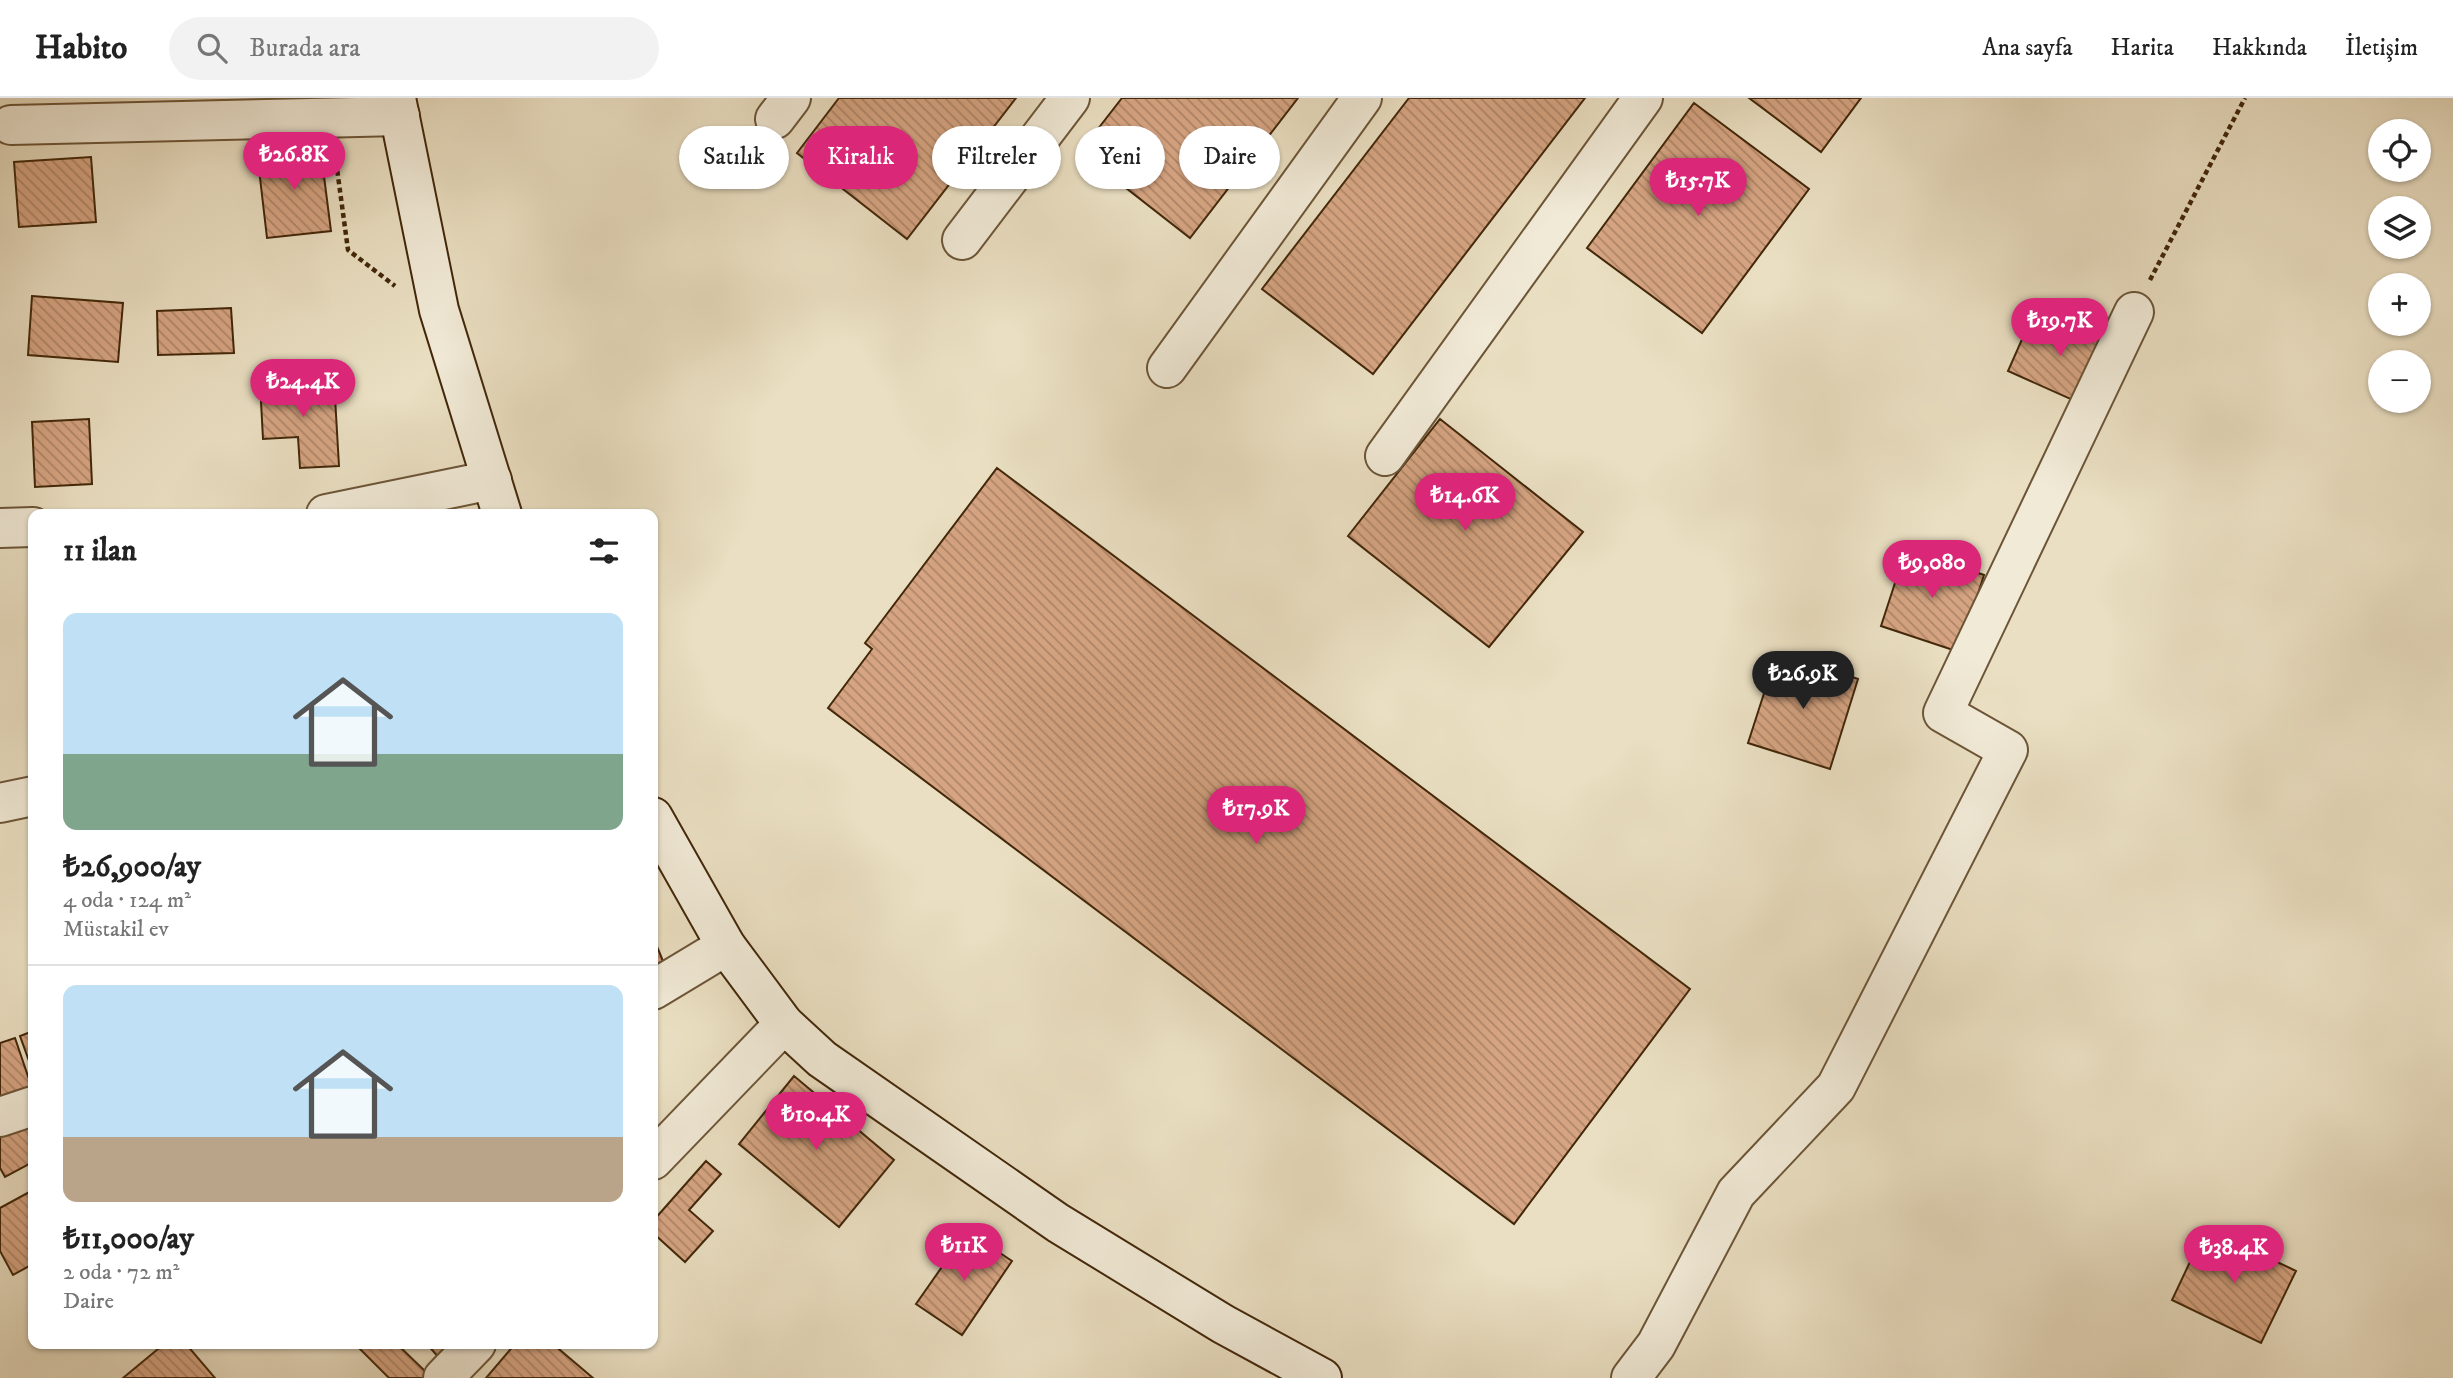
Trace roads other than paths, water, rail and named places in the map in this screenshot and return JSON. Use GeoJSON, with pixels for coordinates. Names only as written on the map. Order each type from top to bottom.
{"type":"FeatureCollection","features":[{"type":"Feature","properties":{"kind":"street"},"geometry":{"type":"LineString","coordinates":[[962,240],[1070,98]]}},
{"type":"Feature","properties":{"kind":"street"},"geometry":{"type":"LineString","coordinates":[[1167,369],[1362,98]]}},
{"type":"Feature","properties":{"kind":"street"},"geometry":{"type":"LineString","coordinates":[[1385,456],[1643,98]]}},
{"type":"Feature","properties":{"kind":"street"},"geometry":{"type":"LineString","coordinates":[[11,125],[331,118],[398,107],[443,322],[497,497],[376,509]]}},
{"type":"Feature","properties":{"kind":"street"},"geometry":{"type":"LineString","coordinates":[[1631,1378],[1656,1345],[1736,1194],[1836,1087],[2008,750],[1943,713],[2134,312]]}},
{"type":"Feature","properties":{"kind":"street"},"geometry":{"type":"LineString","coordinates":[[0,528],[28,527]]}},
{"type":"Feature","properties":{"kind":"street"},"geometry":{"type":"LineString","coordinates":[[0,803],[28,797]]}},
{"type":"Feature","properties":{"kind":"street"},"geometry":{"type":"LineString","coordinates":[[658,826],[726,946],[783,1024],[822,1059],[1058,1223],[1223,1324],[1322,1378]]}},
{"type":"Feature","properties":{"kind":"street"},"geometry":{"type":"LineString","coordinates":[[658,986],[726,946]]}},
{"type":"Feature","properties":{"kind":"street"},"geometry":{"type":"LineString","coordinates":[[658,1155],[783,1024]]}},
{"type":"Feature","properties":{"kind":"street"},"geometry":{"type":"LineString","coordinates":[[0,1116],[28,1108]]}},
{"type":"Feature","properties":{"kind":"street"},"geometry":{"type":"LineString","coordinates":[[443,1378],[471,1349]]}}]}
